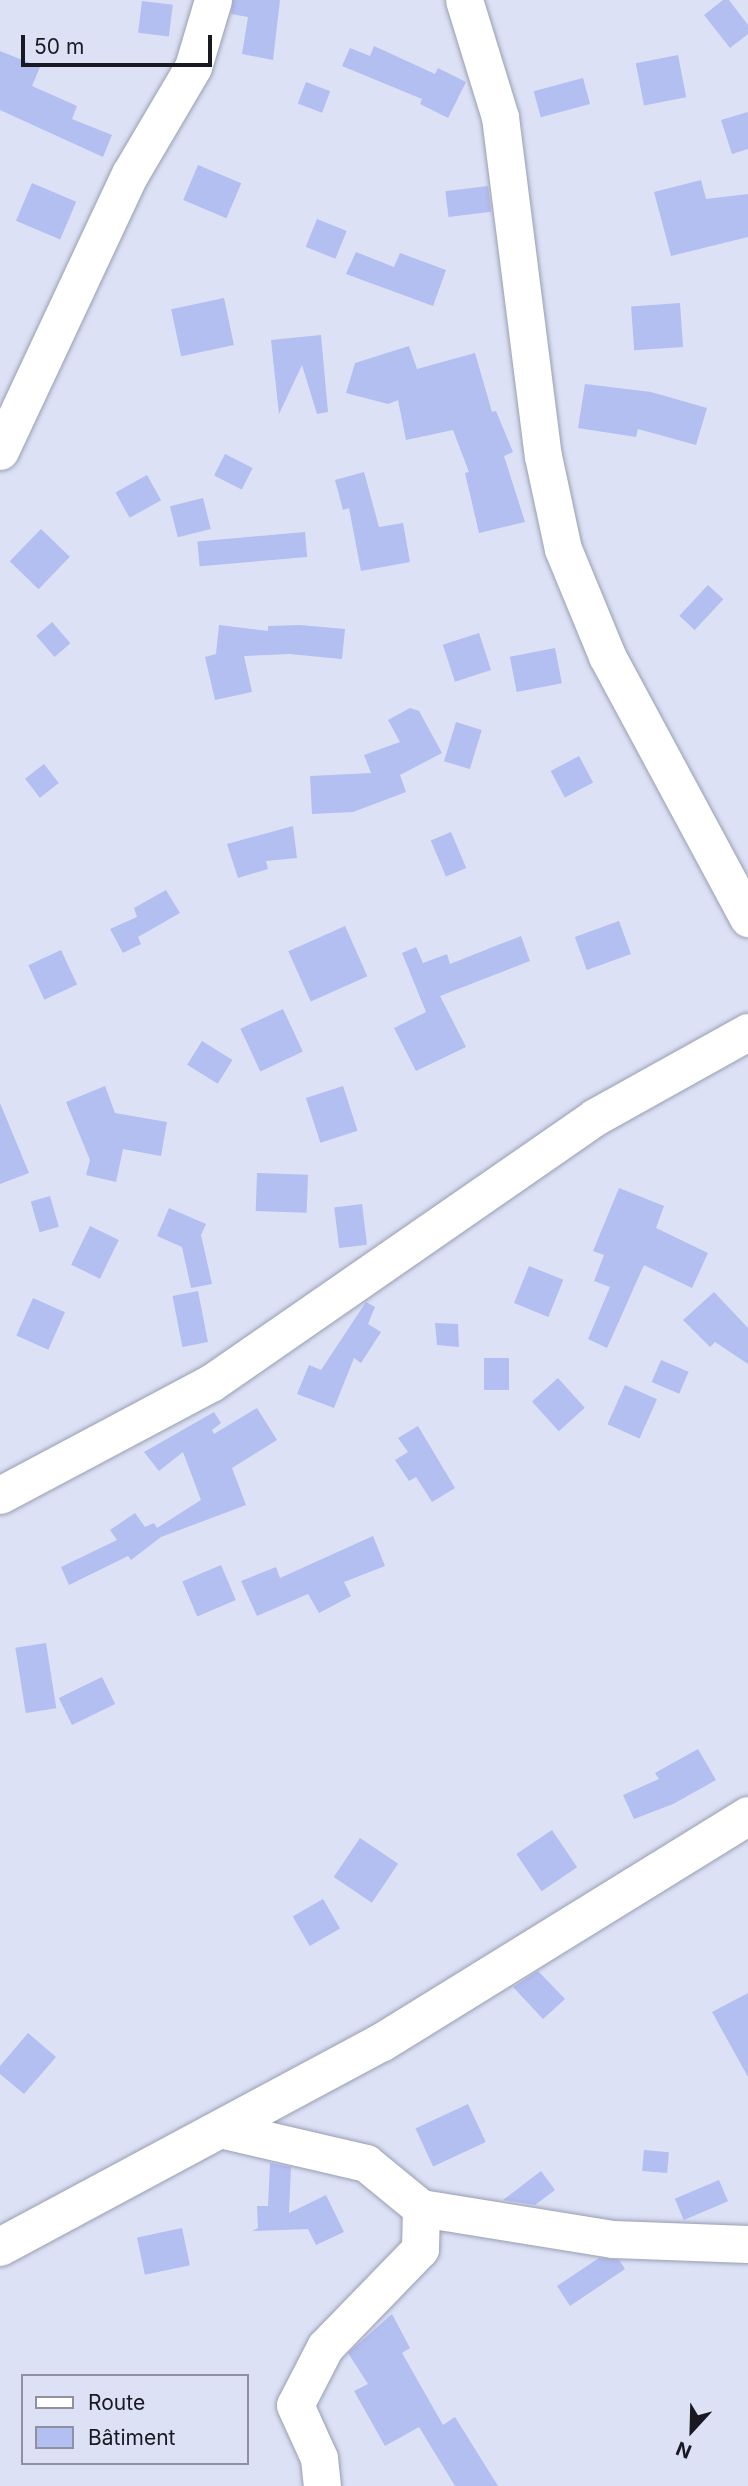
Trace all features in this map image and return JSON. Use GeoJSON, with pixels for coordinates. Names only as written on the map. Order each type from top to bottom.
{"type":"FeatureCollection","features":[{"type":"Feature","properties":{"kind":"main road"},"geometry":{"type":"LineString","coordinates":[[0,2247],[224,2130],[381,2043],[748,1816]]}},
{"type":"Feature","properties":{"kind":"street"},"geometry":{"type":"LineString","coordinates":[[2,439],[130,174],[193,67],[214,0]]}},
{"type":"Feature","properties":{"kind":"street"},"geometry":{"type":"LineString","coordinates":[[464,0],[500,117],[543,456],[564,549],[607,656],[746,910]]}},
{"type":"Feature","properties":{"kind":"street"},"geometry":{"type":"LineString","coordinates":[[0,1495],[211,1383],[594,1117],[748,1032]]}},
{"type":"Feature","properties":{"kind":"street"},"geometry":{"type":"LineString","coordinates":[[224,2130],[366,2163],[421,2208],[613,2239],[748,2244]]}},
{"type":"Feature","properties":{"kind":"street"},"geometry":{"type":"LineString","coordinates":[[323,2486],[319,2458],[295,2405],[325,2347],[421,2249],[421,2208]]}},
{"type":"Feature","properties":{"kind":"building"},"geometry":{"type":"Polygon","coordinates":[[[233,0],[280,0],[273,60],[242,54],[248,17],[231,14],[233,0]]]}},
{"type":"Feature","properties":{"kind":"building"},"geometry":{"type":"Polygon","coordinates":[[[723,0],[729,0],[748,25],[748,34],[730,48],[704,15],[723,0]]]}},
{"type":"Feature","properties":{"kind":"building"},"geometry":{"type":"Polygon","coordinates":[[[142,1],[173,5],[169,37],[138,33],[142,1]]]}},
{"type":"Feature","properties":{"kind":"building"},"geometry":{"type":"Polygon","coordinates":[[[374,46],[435,74],[438,68],[466,82],[448,118],[420,104],[422,99],[342,66],[350,48],[370,56],[374,46]]]}},
{"type":"Feature","properties":{"kind":"building"},"geometry":{"type":"Polygon","coordinates":[[[0,51],[40,67],[32,86],[77,106],[72,119],[112,135],[103,157],[0,110],[0,51]]]}},
{"type":"Feature","properties":{"kind":"building"},"geometry":{"type":"Polygon","coordinates":[[[678,55],[686,97],[644,105],[636,63],[678,55]]]}},
{"type":"Feature","properties":{"kind":"building"},"geometry":{"type":"Polygon","coordinates":[[[583,78],[590,104],[541,117],[534,91],[583,78]]]}},
{"type":"Feature","properties":{"kind":"building"},"geometry":{"type":"Polygon","coordinates":[[[306,82],[330,91],[322,113],[298,103],[306,82]]]}},
{"type":"Feature","properties":{"kind":"building"},"geometry":{"type":"Polygon","coordinates":[[[748,112],[748,149],[732,154],[721,120],[748,112]]]}},
{"type":"Feature","properties":{"kind":"building"},"geometry":{"type":"Polygon","coordinates":[[[198,165],[241,183],[226,218],[183,200],[198,165]]]}},
{"type":"Feature","properties":{"kind":"building"},"geometry":{"type":"Polygon","coordinates":[[[701,180],[706,199],[748,194],[748,237],[671,256],[654,192],[701,180]]]}},
{"type":"Feature","properties":{"kind":"building"},"geometry":{"type":"Polygon","coordinates":[[[32,183],[76,202],[60,239],[16,221],[32,183]]]}},
{"type":"Feature","properties":{"kind":"building"},"geometry":{"type":"Polygon","coordinates":[[[488,186],[491,212],[448,217],[445,191],[488,186]]]}},
{"type":"Feature","properties":{"kind":"building"},"geometry":{"type":"Polygon","coordinates":[[[317,219],[347,231],[335,259],[306,247],[317,219]]]}},
{"type":"Feature","properties":{"kind":"building"},"geometry":{"type":"Polygon","coordinates":[[[356,252],[394,267],[400,253],[446,270],[433,306],[346,274],[356,252]]]}},
{"type":"Feature","properties":{"kind":"building"},"geometry":{"type":"Polygon","coordinates":[[[224,298],[234,345],[181,356],[171,309],[224,298]]]}},
{"type":"Feature","properties":{"kind":"building"},"geometry":{"type":"Polygon","coordinates":[[[680,303],[683,347],[634,350],[631,306],[680,303]]]}},
{"type":"Feature","properties":{"kind":"building"},"geometry":{"type":"Polygon","coordinates":[[[321,335],[328,412],[317,414],[302,365],[279,414],[271,340],[321,335]]]}},
{"type":"Feature","properties":{"kind":"building"},"geometry":{"type":"Polygon","coordinates":[[[409,346],[417,369],[475,353],[492,412],[496,411],[513,452],[504,456],[525,522],[479,533],[465,473],[469,472],[453,430],[406,440],[398,400],[388,404],[346,393],[355,363],[409,346]]]}},
{"type":"Feature","properties":{"kind":"building"},"geometry":{"type":"Polygon","coordinates":[[[585,384],[651,392],[707,408],[696,445],[638,429],[636,437],[578,428],[585,384]]]}},
{"type":"Feature","properties":{"kind":"building"},"geometry":{"type":"Polygon","coordinates":[[[225,454],[253,468],[242,489],[214,475],[225,454]]]}},
{"type":"Feature","properties":{"kind":"building"},"geometry":{"type":"Polygon","coordinates":[[[364,472],[379,527],[403,523],[410,562],[361,571],[349,508],[343,510],[335,480],[364,472]]]}},
{"type":"Feature","properties":{"kind":"building"},"geometry":{"type":"Polygon","coordinates":[[[147,475],[161,500],[130,518],[116,492],[147,475]]]}},
{"type":"Feature","properties":{"kind":"building"},"geometry":{"type":"Polygon","coordinates":[[[203,498],[211,529],[178,537],[170,506],[203,498]]]}},
{"type":"Feature","properties":{"kind":"building"},"geometry":{"type":"Polygon","coordinates":[[[41,529],[70,557],[39,589],[10,561],[41,529]]]}},
{"type":"Feature","properties":{"kind":"building"},"geometry":{"type":"Polygon","coordinates":[[[305,532],[307,557],[200,566],[197,541],[305,532]]]}},
{"type":"Feature","properties":{"kind":"building"},"geometry":{"type":"Polygon","coordinates":[[[708,585],[723,599],[695,630],[679,616],[708,585]]]}},
{"type":"Feature","properties":{"kind":"building"},"geometry":{"type":"Polygon","coordinates":[[[52,622],[70,643],[55,657],[36,636],[52,622]]]}},
{"type":"Feature","properties":{"kind":"building"},"geometry":{"type":"Polygon","coordinates":[[[219,625],[268,631],[268,626],[300,625],[345,629],[342,659],[289,654],[244,656],[252,692],[215,700],[205,657],[216,654],[219,625]]]}},
{"type":"Feature","properties":{"kind":"building"},"geometry":{"type":"Polygon","coordinates":[[[479,633],[491,670],[455,682],[443,645],[479,633]]]}},
{"type":"Feature","properties":{"kind":"building"},"geometry":{"type":"Polygon","coordinates":[[[555,648],[562,683],[517,692],[510,657],[555,648]]]}},
{"type":"Feature","properties":{"kind":"building"},"geometry":{"type":"Polygon","coordinates":[[[410,708],[419,711],[442,753],[400,775],[406,792],[353,812],[312,814],[310,776],[371,773],[364,755],[400,742],[388,720],[410,708]]]}},
{"type":"Feature","properties":{"kind":"building"},"geometry":{"type":"Polygon","coordinates":[[[456,722],[482,730],[470,769],[444,761],[456,722]]]}},
{"type":"Feature","properties":{"kind":"building"},"geometry":{"type":"Polygon","coordinates":[[[579,756],[593,782],[565,798],[551,771],[579,756]]]}},
{"type":"Feature","properties":{"kind":"building"},"geometry":{"type":"Polygon","coordinates":[[[44,764],[59,783],[40,798],[25,779],[44,764]]]}},
{"type":"Feature","properties":{"kind":"building"},"geometry":{"type":"Polygon","coordinates":[[[293,826],[297,858],[266,861],[268,869],[238,878],[227,844],[293,826]]]}},
{"type":"Feature","properties":{"kind":"building"},"geometry":{"type":"Polygon","coordinates":[[[451,832],[466,868],[446,876],[431,841],[451,832]]]}},
{"type":"Feature","properties":{"kind":"building"},"geometry":{"type":"Polygon","coordinates":[[[166,890],[180,913],[138,937],[141,944],[123,953],[110,929],[137,917],[134,908],[166,890]]]}},
{"type":"Feature","properties":{"kind":"building"},"geometry":{"type":"Polygon","coordinates":[[[619,921],[631,954],[587,970],[575,937],[619,921]]]}},
{"type":"Feature","properties":{"kind":"building"},"geometry":{"type":"Polygon","coordinates":[[[345,926],[367,976],[311,1001],[288,951],[345,926]]]}},
{"type":"Feature","properties":{"kind":"building"},"geometry":{"type":"Polygon","coordinates":[[[521,936],[530,961],[440,996],[466,1047],[416,1071],[394,1028],[426,1012],[402,953],[416,947],[423,963],[447,954],[450,964],[521,936]]]}},
{"type":"Feature","properties":{"kind":"building"},"geometry":{"type":"Polygon","coordinates":[[[61,950],[77,984],[44,1000],[28,965],[61,950]]]}},
{"type":"Feature","properties":{"kind":"building"},"geometry":{"type":"Polygon","coordinates":[[[283,1009],[303,1052],[260,1071],[240,1029],[283,1009]]]}},
{"type":"Feature","properties":{"kind":"building"},"geometry":{"type":"Polygon","coordinates":[[[202,1041],[233,1060],[218,1084],[187,1065],[202,1041]]]}},
{"type":"Feature","properties":{"kind":"building"},"geometry":{"type":"Polygon","coordinates":[[[105,1086],[115,1113],[167,1122],[161,1156],[123,1149],[116,1182],[86,1175],[90,1160],[66,1102],[105,1086]]]}},
{"type":"Feature","properties":{"kind":"building"},"geometry":{"type":"Polygon","coordinates":[[[343,1086],[358,1131],[320,1143],[306,1098],[343,1086]]]}},
{"type":"Feature","properties":{"kind":"building"},"geometry":{"type":"Polygon","coordinates":[[[0,1103],[29,1173],[0,1184],[0,1103]]]}},
{"type":"Feature","properties":{"kind":"building"},"geometry":{"type":"Polygon","coordinates":[[[257,1173],[308,1175],[307,1213],[256,1211],[257,1173]]]}},
{"type":"Feature","properties":{"kind":"building"},"geometry":{"type":"Polygon","coordinates":[[[619,1188],[664,1206],[656,1228],[708,1253],[692,1288],[644,1265],[607,1348],[588,1339],[610,1287],[594,1281],[604,1255],[593,1251],[619,1188]]]}},
{"type":"Feature","properties":{"kind":"building"},"geometry":{"type":"Polygon","coordinates":[[[50,1196],[59,1227],[40,1232],[31,1202],[50,1196]]]}},
{"type":"Feature","properties":{"kind":"building"},"geometry":{"type":"Polygon","coordinates":[[[362,1204],[367,1245],[339,1248],[334,1207],[362,1204]]]}},
{"type":"Feature","properties":{"kind":"building"},"geometry":{"type":"Polygon","coordinates":[[[169,1208],[206,1224],[201,1235],[212,1284],[191,1288],[182,1247],[157,1236],[169,1208]]]}},
{"type":"Feature","properties":{"kind":"building"},"geometry":{"type":"Polygon","coordinates":[[[90,1226],[119,1240],[100,1279],[71,1265],[90,1226]]]}},
{"type":"Feature","properties":{"kind":"building"},"geometry":{"type":"Polygon","coordinates":[[[529,1266],[563,1280],[548,1317],[514,1303],[529,1266]]]}},
{"type":"Feature","properties":{"kind":"building"},"geometry":{"type":"Polygon","coordinates":[[[198,1291],[208,1342],[182,1347],[172,1296],[198,1291]]]}},
{"type":"Feature","properties":{"kind":"building"},"geometry":{"type":"Polygon","coordinates":[[[714,1292],[748,1328],[748,1364],[715,1342],[710,1347],[683,1320],[714,1292]]]}},
{"type":"Feature","properties":{"kind":"building"},"geometry":{"type":"Polygon","coordinates":[[[33,1298],[65,1312],[48,1350],[16,1335],[33,1298]]]}},
{"type":"Feature","properties":{"kind":"building"},"geometry":{"type":"Polygon","coordinates":[[[366,1302],[375,1307],[368,1324],[381,1332],[361,1363],[354,1358],[334,1408],[297,1394],[309,1365],[321,1370],[366,1302]]]}},
{"type":"Feature","properties":{"kind":"building"},"geometry":{"type":"Polygon","coordinates":[[[435,1323],[458,1324],[459,1347],[437,1345],[435,1323]]]}},
{"type":"Feature","properties":{"kind":"building"},"geometry":{"type":"Polygon","coordinates":[[[484,1358],[509,1358],[509,1390],[484,1390],[484,1358]]]}},
{"type":"Feature","properties":{"kind":"building"},"geometry":{"type":"Polygon","coordinates":[[[661,1360],[689,1372],[679,1394],[652,1382],[661,1360]]]}},
{"type":"Feature","properties":{"kind":"building"},"geometry":{"type":"Polygon","coordinates":[[[558,1378],[585,1408],[559,1431],[532,1401],[558,1378]]]}},
{"type":"Feature","properties":{"kind":"building"},"geometry":{"type":"Polygon","coordinates":[[[625,1385],[657,1399],[639,1439],[608,1424],[625,1385]]]}},
{"type":"Feature","properties":{"kind":"building"},"geometry":{"type":"Polygon","coordinates":[[[257,1408],[277,1440],[232,1468],[246,1505],[161,1537],[131,1560],[128,1556],[69,1585],[61,1567],[117,1540],[110,1530],[135,1513],[145,1527],[154,1523],[157,1528],[201,1500],[183,1452],[159,1471],[144,1452],[214,1412],[221,1423],[212,1430],[214,1434],[257,1408]]]}},
{"type":"Feature","properties":{"kind":"building"},"geometry":{"type":"Polygon","coordinates":[[[418,1426],[455,1488],[432,1502],[416,1477],[409,1481],[395,1460],[408,1452],[398,1438],[418,1426]]]}},
{"type":"Feature","properties":{"kind":"building"},"geometry":{"type":"Polygon","coordinates":[[[373,1536],[385,1566],[344,1582],[351,1596],[319,1613],[308,1594],[257,1616],[241,1581],[276,1567],[280,1578],[373,1536]]]}},
{"type":"Feature","properties":{"kind":"building"},"geometry":{"type":"Polygon","coordinates":[[[221,1565],[236,1600],[197,1616],[182,1581],[221,1565]]]}},
{"type":"Feature","properties":{"kind":"building"},"geometry":{"type":"Polygon","coordinates":[[[46,1643],[56,1708],[26,1713],[15,1648],[46,1643]]]}},
{"type":"Feature","properties":{"kind":"building"},"geometry":{"type":"Polygon","coordinates":[[[102,1677],[115,1704],[72,1725],[59,1698],[102,1677]]]}},
{"type":"Feature","properties":{"kind":"building"},"geometry":{"type":"Polygon","coordinates":[[[698,1749],[716,1780],[673,1804],[634,1819],[623,1795],[659,1779],[655,1773],[698,1749]]]}},
{"type":"Feature","properties":{"kind":"building"},"geometry":{"type":"Polygon","coordinates":[[[552,1830],[577,1867],[542,1891],[516,1854],[552,1830]]]}},
{"type":"Feature","properties":{"kind":"building"},"geometry":{"type":"Polygon","coordinates":[[[360,1838],[398,1864],[372,1903],[334,1877],[360,1838]]]}},
{"type":"Feature","properties":{"kind":"building"},"geometry":{"type":"Polygon","coordinates":[[[323,1899],[340,1928],[310,1946],[293,1916],[323,1899]]]}},
{"type":"Feature","properties":{"kind":"building"},"geometry":{"type":"Polygon","coordinates":[[[538,1971],[565,1999],[543,2019],[513,1987],[538,1971]]]}},
{"type":"Feature","properties":{"kind":"building"},"geometry":{"type":"Polygon","coordinates":[[[748,1993],[748,2077],[712,2012],[748,1993]]]}},
{"type":"Feature","properties":{"kind":"building"},"geometry":{"type":"Polygon","coordinates":[[[28,2033],[56,2057],[24,2094],[0,2074],[0,2066],[28,2033]]]}},
{"type":"Feature","properties":{"kind":"building"},"geometry":{"type":"Polygon","coordinates":[[[468,2104],[486,2142],[433,2167],[415,2129],[468,2104]]]}},
{"type":"Feature","properties":{"kind":"building"},"geometry":{"type":"Polygon","coordinates":[[[644,2150],[669,2152],[667,2173],[642,2171],[644,2150]]]}},
{"type":"Feature","properties":{"kind":"building"},"geometry":{"type":"Polygon","coordinates":[[[270,2163],[291,2167],[289,2213],[326,2195],[344,2232],[316,2245],[308,2229],[252,2231],[258,2228],[257,2206],[268,2206],[270,2163]]]}},
{"type":"Feature","properties":{"kind":"building"},"geometry":{"type":"Polygon","coordinates":[[[541,2171],[555,2190],[535,2205],[503,2200],[541,2171]]]}},
{"type":"Feature","properties":{"kind":"building"},"geometry":{"type":"Polygon","coordinates":[[[719,2180],[728,2201],[684,2220],[675,2199],[719,2180]]]}},
{"type":"Feature","properties":{"kind":"building"},"geometry":{"type":"Polygon","coordinates":[[[182,2228],[190,2265],[145,2275],[137,2238],[182,2228]]]}},
{"type":"Feature","properties":{"kind":"building"},"geometry":{"type":"Polygon","coordinates":[[[599,2258],[619,2260],[625,2269],[570,2306],[557,2286],[599,2258]]]}},
{"type":"Feature","properties":{"kind":"building"},"geometry":{"type":"Polygon","coordinates":[[[392,2314],[410,2348],[402,2353],[443,2425],[455,2417],[498,2486],[455,2486],[419,2427],[385,2446],[354,2391],[368,2384],[348,2353],[392,2314]]]}}]}
